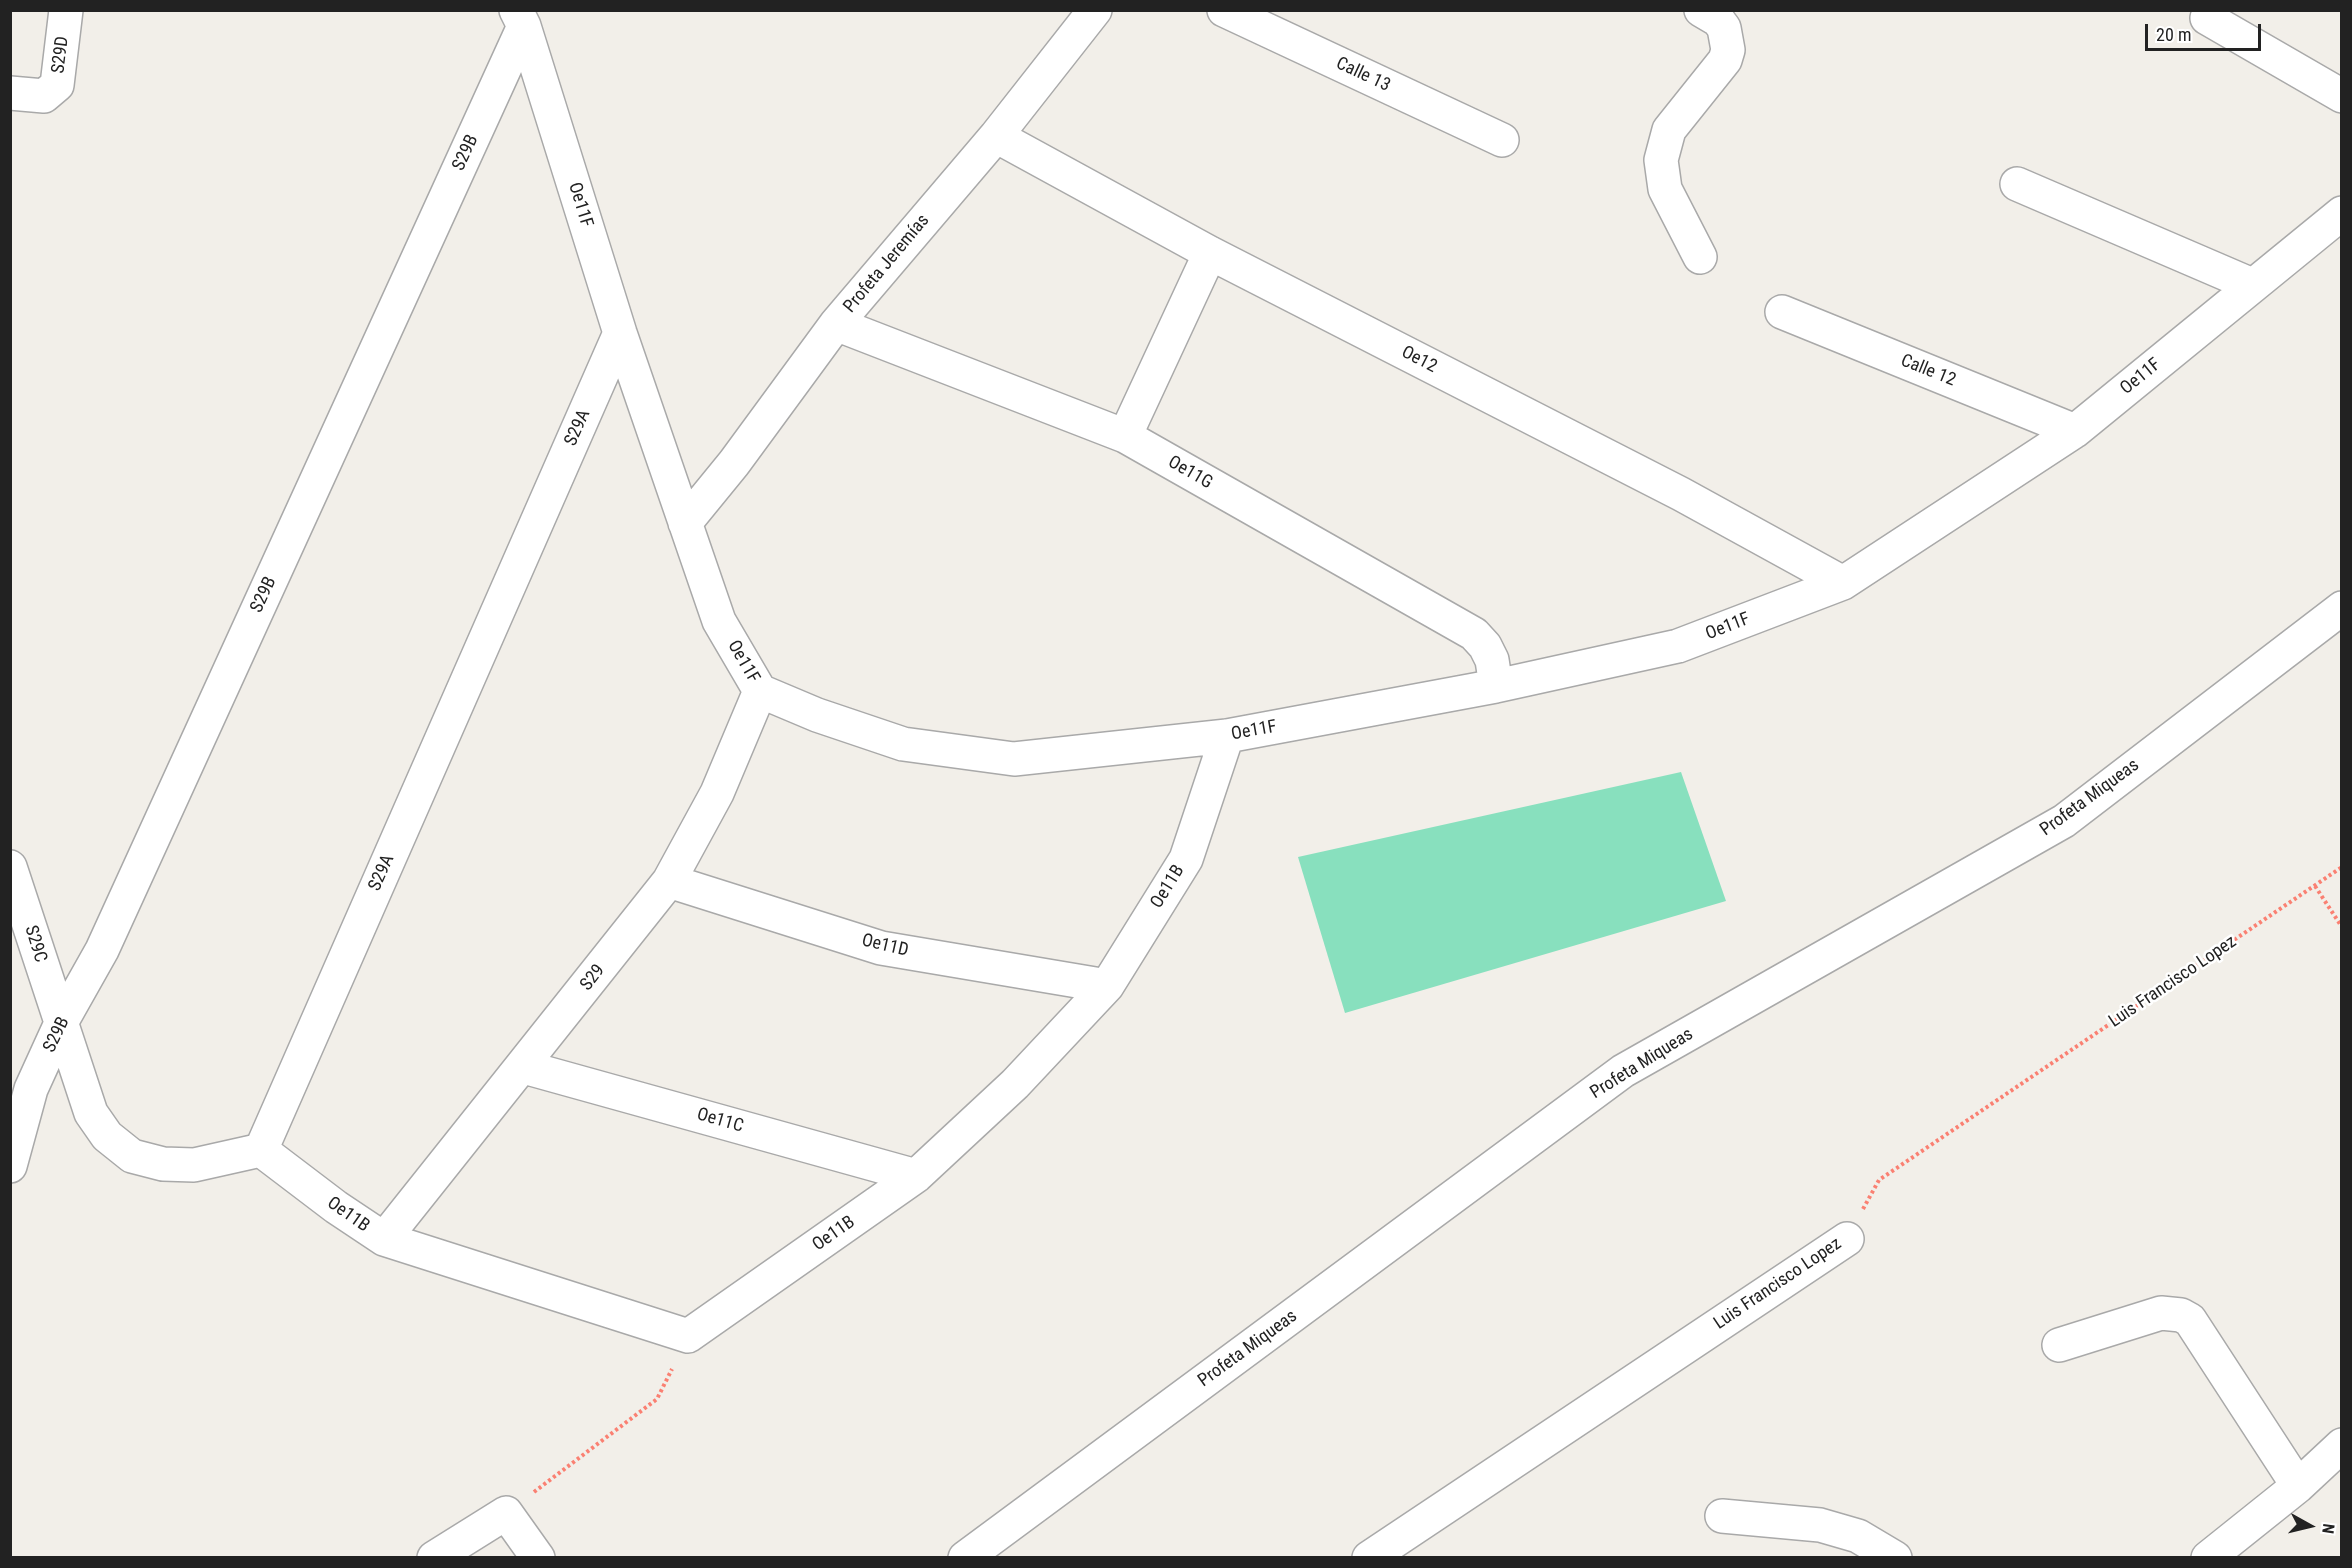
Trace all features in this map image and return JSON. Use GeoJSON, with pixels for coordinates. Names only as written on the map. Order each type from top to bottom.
{"type":"FeatureCollection","features":[{"type":"Feature","properties":{"kind":"street","name":"S29D"},"geometry":{"type":"LineString","coordinates":[[10,93],[44,96],[57,85],[66,10]]}},
{"type":"Feature","properties":{"kind":"street","name":"Profeta Jeremías"},"geometry":{"type":"LineString","coordinates":[[685,523],[734,463],[836,324],[996,136],[1095,10]]}},
{"type":"Feature","properties":{"kind":"street","name":"Calle 13"},"geometry":{"type":"LineString","coordinates":[[1224,10],[1502,140]]}},
{"type":"Feature","properties":{"kind":"street"},"geometry":{"type":"LineString","coordinates":[[1701,10],[1718,20],[1724,28],[1728,50],[1725,60],[1669,130],[1661,160],[1665,189],[1701,257]]}},
{"type":"Feature","properties":{"kind":"street","name":"Oe11F"},"geometry":{"type":"LineString","coordinates":[[520,18],[620,333],[718,621],[760,691],[817,716],[903,744],[1014,759],[1227,736],[1496,686],[1678,646],[1843,583],[2075,430],[2342,213]]}},
{"type":"Feature","properties":{"kind":"street","name":"S29B"},"geometry":{"type":"LineString","coordinates":[[10,1166],[31,1089],[63,1021],[102,950],[520,18]]}},
{"type":"Feature","properties":{"kind":"street"},"geometry":{"type":"LineString","coordinates":[[2207,18],[2342,96]]}},
{"type":"Feature","properties":{"kind":"street","name":"Oe12"},"geometry":{"type":"LineString","coordinates":[[996,136],[1210,252],[1670,488],[1843,583]]}},
{"type":"Feature","properties":{"kind":"street"},"geometry":{"type":"LineString","coordinates":[[2017,184],[2252,285]]}},
{"type":"Feature","properties":{"kind":"street"},"geometry":{"type":"LineString","coordinates":[[1125,436],[1210,252]]}},
{"type":"Feature","properties":{"kind":"street","name":"Calle 12"},"geometry":{"type":"LineString","coordinates":[[1782,312],[2075,430]]}},
{"type":"Feature","properties":{"kind":"street","name":"Oe11G"},"geometry":{"type":"LineString","coordinates":[[836,324],[1125,436],[1474,634],[1485,646],[1492,660],[1496,686]]}},
{"type":"Feature","properties":{"kind":"street","name":"S29A"},"geometry":{"type":"LineString","coordinates":[[261,1150],[620,333]]}},
{"type":"Feature","properties":{"kind":"street","name":"Profeta Miqueas"},"geometry":{"type":"LineString","coordinates":[[965,1557],[1623,1071],[2064,821],[2342,608]]}},
{"type":"Feature","properties":{"kind":"street","name":"S29"},"geometry":{"type":"LineString","coordinates":[[384,1239],[669,881],[717,793],[760,691]]}},
{"type":"Feature","properties":{"kind":"street","name":"Oe11B"},"geometry":{"type":"LineString","coordinates":[[261,1150],[336,1208],[384,1239],[688,1336],[916,1176],[1015,1084],[1107,986],[1186,859],[1227,736]]}},
{"type":"Feature","properties":{"kind":"street","name":"S29C"},"geometry":{"type":"LineString","coordinates":[[10,867],[40,962],[63,1021]]}},
{"type":"Feature","properties":{"kind":"street","name":"Oe11D"},"geometry":{"type":"LineString","coordinates":[[669,881],[881,948],[1107,986]]}},
{"type":"Feature","properties":{"kind":"street"},"geometry":{"type":"LineString","coordinates":[[63,1021],[91,1113],[107,1136],[132,1156],[163,1164],[194,1165],[261,1150]]}},
{"type":"Feature","properties":{"kind":"street","name":"Oe11C"},"geometry":{"type":"LineString","coordinates":[[524,1066],[916,1176]]}},
{"type":"Feature","properties":{"kind":"street","name":"Luis Francisco Lopez"},"geometry":{"type":"LineString","coordinates":[[1369,1557],[1846,1239]]}},
{"type":"Feature","properties":{"kind":"street"},"geometry":{"type":"LineString","coordinates":[[2059,1345],[2161,1313],[2181,1315],[2190,1320],[2298,1486]]}},
{"type":"Feature","properties":{"kind":"street"},"geometry":{"type":"LineString","coordinates":[[2208,1557],[2298,1486],[2342,1445]]}},
{"type":"Feature","properties":{"kind":"street"},"geometry":{"type":"LineString","coordinates":[[434,1557],[506,1513],[538,1557]]}},
{"type":"Feature","properties":{"kind":"street"},"geometry":{"type":"LineString","coordinates":[[1722,1516],[1820,1525],[1858,1536],[1895,1557]]}},
{"type":"Feature","properties":{"kind":"path","name":"Luis Francisco Lopez"},"geometry":{"type":"LineString","coordinates":[[1846,1239],[1879,1180],[2342,867]]}},
{"type":"Feature","properties":{"kind":"path"},"geometry":{"type":"LineString","coordinates":[[2315,886],[2342,927]]}},
{"type":"Feature","properties":{"kind":"path"},"geometry":{"type":"LineString","coordinates":[[506,1513],[657,1399],[688,1336]]}},
{"type":"Feature","properties":{"kind":"green space"},"geometry":{"type":"Polygon","coordinates":[[[1681,772],[1726,901],[1345,1013],[1298,857],[1681,772]]]}}]}
